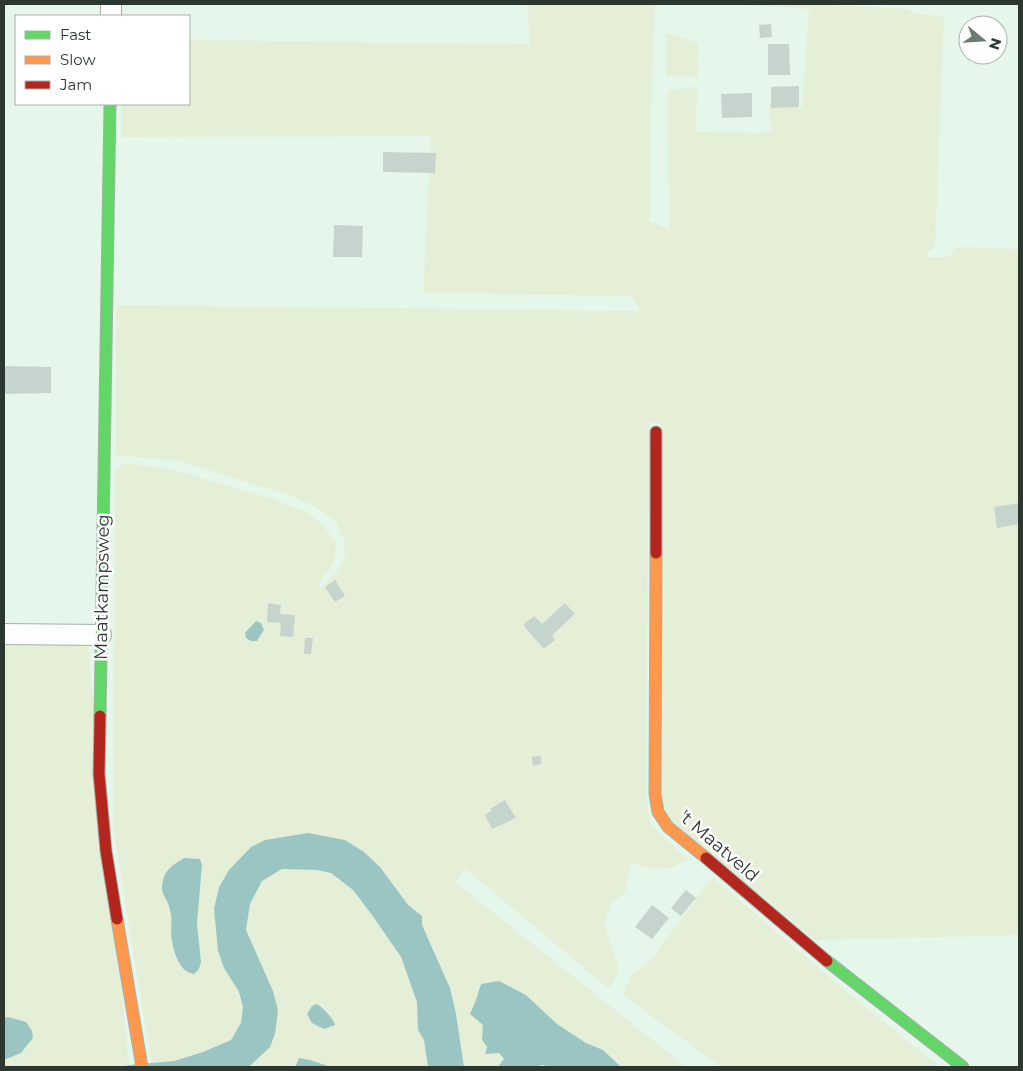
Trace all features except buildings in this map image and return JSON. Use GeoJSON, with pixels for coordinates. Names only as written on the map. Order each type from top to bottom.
{"type":"FeatureCollection","features":[{"type":"Feature","properties":{"kind":"street","name":"Maatkampsweg"},"geometry":{"type":"LineString","coordinates":[[110,105],[99,774],[106,851],[142,1067]]}},
{"type":"Feature","properties":{"kind":"street","name":"'t Maatveld"},"geometry":{"type":"LineString","coordinates":[[656,432],[655,794],[658,812],[668,827],[841,972],[963,1067]]}},
{"type":"Feature","properties":{"kind":"street"},"geometry":{"type":"LineString","coordinates":[[4,634],[102,635]]}},
{"type":"Feature","properties":{"kind":"green space"},"geometry":{"type":"Polygon","coordinates":[[[527,4],[655,4],[650,136],[650,221],[669,229],[668,90],[697,87],[696,132],[763,133],[771,131],[769,104],[802,108],[809,9],[728,4],[816,4],[907,9],[914,14],[944,16],[935,248],[927,252],[927,257],[949,257],[956,247],[1019,249],[1019,935],[815,940],[663,814],[661,808],[660,424],[649,422],[646,790],[650,822],[655,829],[689,860],[670,868],[642,867],[633,863],[630,866],[626,890],[613,901],[604,924],[619,971],[609,989],[466,869],[455,882],[686,1067],[621,1067],[603,1050],[586,1043],[557,1024],[526,995],[499,981],[481,984],[470,1014],[483,1025],[482,1039],[487,1047],[486,1053],[499,1053],[504,1059],[498,1067],[464,1067],[450,988],[422,925],[422,916],[408,905],[380,867],[364,852],[345,840],[308,833],[265,840],[251,847],[229,870],[219,887],[214,909],[218,951],[224,968],[239,992],[243,1007],[241,1023],[231,1040],[203,1053],[174,1061],[152,1063],[113,826],[115,470],[125,463],[171,469],[273,499],[304,511],[322,524],[336,543],[335,561],[320,582],[320,589],[336,573],[345,557],[344,541],[337,523],[316,507],[292,496],[179,461],[116,455],[116,305],[639,311],[632,296],[423,293],[431,136],[121,137],[121,105],[190,105],[190,40],[530,44],[527,4]],[[184,858],[170,868],[165,874],[162,883],[162,891],[171,914],[171,937],[176,956],[185,970],[194,974],[199,969],[201,962],[197,923],[202,865],[200,859],[184,858]]]}},
{"type":"Feature","properties":{"kind":"green space"},"geometry":{"type":"Polygon","coordinates":[[[666,33],[699,43],[697,77],[666,76],[666,33]]]}},
{"type":"Feature","properties":{"kind":"green space"},"geometry":{"type":"Polygon","coordinates":[[[4,642],[88,645],[129,1065],[122,1067],[4,1067],[4,1060],[21,1053],[8,1017],[4,1018],[4,642]]]}},
{"type":"Feature","properties":{"kind":"green space"},"geometry":{"type":"Polygon","coordinates":[[[282,869],[316,870],[331,874],[353,890],[372,915],[401,957],[417,1002],[418,1030],[424,1040],[428,1067],[331,1067],[299,1058],[295,1067],[249,1067],[261,1057],[278,1010],[273,991],[246,930],[250,904],[262,881],[282,869]]]}},
{"type":"Feature","properties":{"kind":"green space"},"geometry":{"type":"Polygon","coordinates":[[[712,877],[854,998],[940,1067],[721,1067],[623,995],[631,975],[651,960],[712,877]]]}},
{"type":"Feature","properties":{"kind":"water"},"geometry":{"type":"Polygon","coordinates":[[[256,621],[261,623],[264,630],[257,641],[251,641],[246,638],[245,633],[256,621]]]}},
{"type":"Feature","properties":{"kind":"water"},"geometry":{"type":"Polygon","coordinates":[[[308,833],[345,840],[364,852],[380,867],[408,905],[422,916],[422,925],[450,988],[464,1067],[428,1067],[424,1040],[418,1030],[417,1002],[401,957],[353,890],[331,873],[316,870],[282,869],[262,881],[250,904],[246,930],[273,991],[278,1010],[275,1034],[270,1047],[249,1067],[122,1067],[174,1061],[203,1052],[231,1040],[241,1023],[243,1007],[239,992],[224,968],[218,951],[214,909],[219,887],[229,870],[251,847],[265,840],[308,833]]]}},
{"type":"Feature","properties":{"kind":"water"},"geometry":{"type":"Polygon","coordinates":[[[184,858],[200,859],[202,865],[197,923],[201,962],[199,969],[194,974],[189,973],[181,966],[176,956],[171,937],[171,914],[162,891],[162,883],[167,871],[184,858]]]}},
{"type":"Feature","properties":{"kind":"water"},"geometry":{"type":"Polygon","coordinates":[[[499,981],[526,995],[557,1024],[586,1043],[603,1050],[621,1067],[552,1067],[541,1065],[540,1067],[498,1067],[504,1059],[499,1053],[485,1054],[487,1047],[482,1040],[483,1025],[470,1014],[481,984],[499,981]]]}},
{"type":"Feature","properties":{"kind":"water"},"geometry":{"type":"Polygon","coordinates":[[[317,1004],[328,1013],[335,1025],[324,1029],[312,1023],[307,1014],[312,1006],[317,1004]]]}},
{"type":"Feature","properties":{"kind":"water"},"geometry":{"type":"Polygon","coordinates":[[[8,1017],[26,1022],[32,1031],[33,1038],[21,1053],[4,1060],[4,1018],[8,1017]]]}},
{"type":"Feature","properties":{"kind":"water"},"geometry":{"type":"Polygon","coordinates":[[[299,1058],[310,1060],[331,1067],[295,1067],[299,1058]]]}},
{"type":"Feature","properties":{"kind":"traffic: fast"},"geometry":{"type":"LineString","coordinates":[[100,716],[110,105]]}},
{"type":"Feature","properties":{"kind":"traffic: fast"},"geometry":{"type":"LineString","coordinates":[[827,961],[963,1067]]}},
{"type":"Feature","properties":{"kind":"traffic: slow"},"geometry":{"type":"LineString","coordinates":[[656,553],[655,794],[658,812],[668,827],[706,858]]}},
{"type":"Feature","properties":{"kind":"traffic: slow"},"geometry":{"type":"LineString","coordinates":[[117,919],[142,1067]]}},
{"type":"Feature","properties":{"kind":"traffic: jam"},"geometry":{"type":"LineString","coordinates":[[656,432],[656,553]]}},
{"type":"Feature","properties":{"kind":"traffic: jam"},"geometry":{"type":"LineString","coordinates":[[100,716],[99,774],[106,851],[117,919]]}},
{"type":"Feature","properties":{"kind":"traffic: jam"},"geometry":{"type":"LineString","coordinates":[[706,858],[827,961]]}}]}
